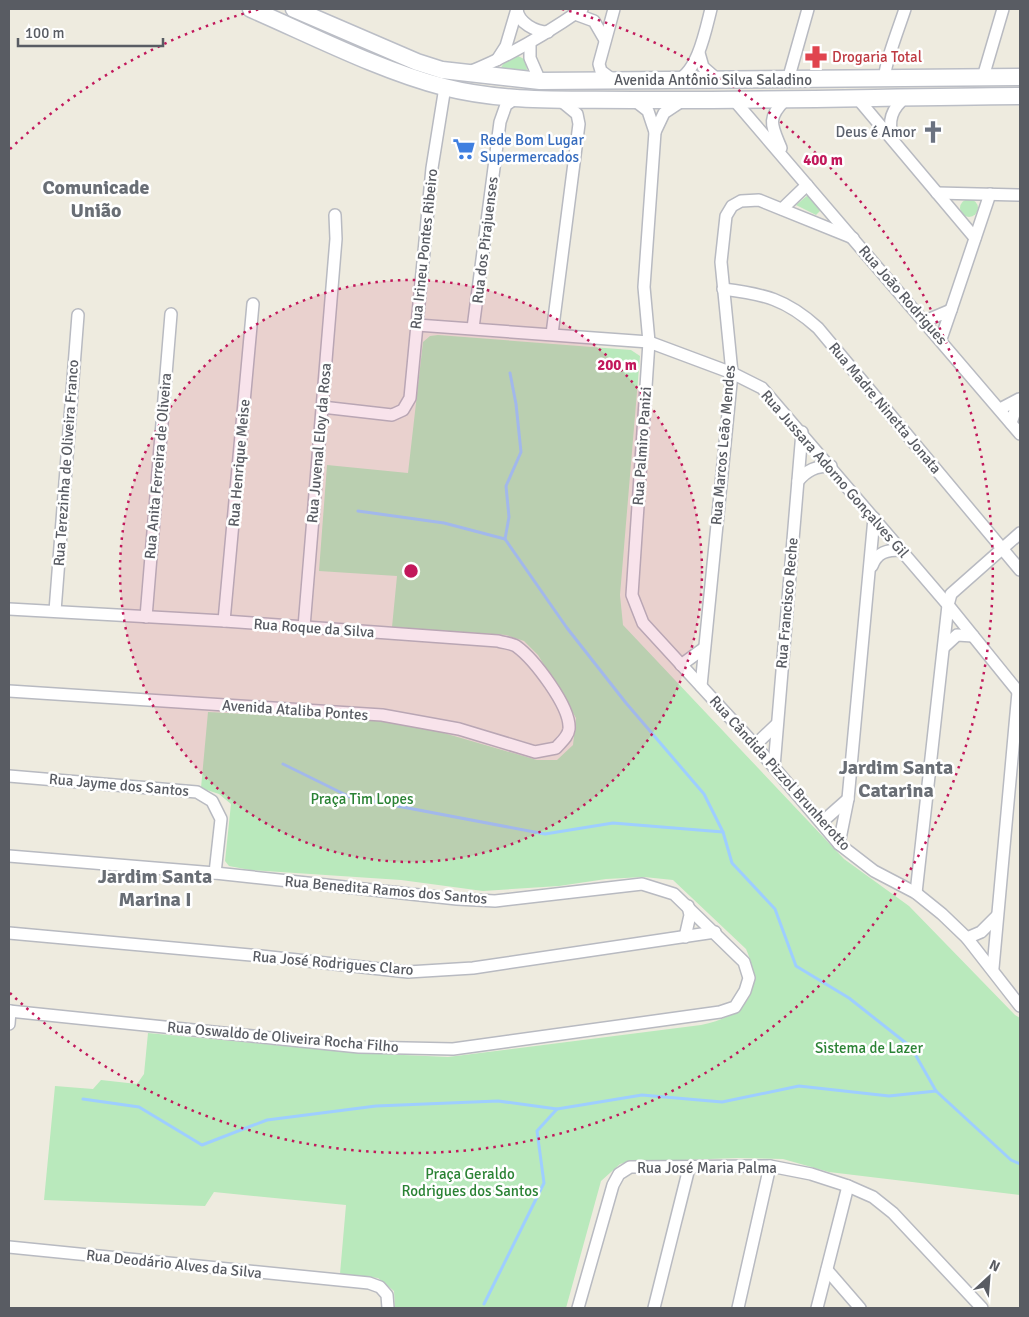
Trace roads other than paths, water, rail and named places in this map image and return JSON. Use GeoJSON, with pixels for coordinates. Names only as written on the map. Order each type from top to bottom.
{"type":"FeatureCollection","features":[{"type":"Feature","properties":{"kind":"main road","name":"Avenida Antônio Silva Saladino"},"geometry":{"type":"LineString","coordinates":[[251,9],[408,76],[445,88],[486,94],[557,100],[683,101],[901,97]]}},
{"type":"Feature","properties":{"kind":"main road"},"geometry":{"type":"LineString","coordinates":[[294,9],[417,62],[442,70],[465,74]]}},
{"type":"Feature","properties":{"kind":"main road","name":"Avenida Antônio Silva Saladino"},"geometry":{"type":"LineString","coordinates":[[465,74],[540,81],[1020,77]]}},
{"type":"Feature","properties":{"kind":"main road"},"geometry":{"type":"LineString","coordinates":[[877,78],[901,97],[1020,96]]}},
{"type":"Feature","properties":{"kind":"main road"},"geometry":{"type":"LineString","coordinates":[[683,101],[702,95],[774,93],[782,89],[788,80]]}},
{"type":"Feature","properties":{"kind":"main road"},"geometry":{"type":"LineString","coordinates":[[540,81],[557,100]]}},
{"type":"Feature","properties":{"kind":"street"},"geometry":{"type":"LineString","coordinates":[[496,61],[506,46],[517,9]]}},
{"type":"Feature","properties":{"kind":"street"},"geometry":{"type":"LineString","coordinates":[[517,9],[519,17],[531,27],[548,32]]}},
{"type":"Feature","properties":{"kind":"street"},"geometry":{"type":"LineString","coordinates":[[614,9],[599,68],[605,76],[615,81]]}},
{"type":"Feature","properties":{"kind":"street"},"geometry":{"type":"LineString","coordinates":[[677,80],[684,76],[699,53],[711,9]]}},
{"type":"Feature","properties":{"kind":"street"},"geometry":{"type":"LineString","coordinates":[[788,80],[808,9]]}},
{"type":"Feature","properties":{"kind":"street"},"geometry":{"type":"LineString","coordinates":[[877,78],[884,71],[905,9]]}},
{"type":"Feature","properties":{"kind":"street"},"geometry":{"type":"LineString","coordinates":[[984,77],[1003,9]]}},
{"type":"Feature","properties":{"kind":"street"},"geometry":{"type":"LineString","coordinates":[[465,74],[530,44],[579,11],[594,21],[605,40]]}},
{"type":"Feature","properties":{"kind":"street"},"geometry":{"type":"LineString","coordinates":[[530,44],[530,58],[540,81]]}},
{"type":"Feature","properties":{"kind":"street"},"geometry":{"type":"LineString","coordinates":[[699,53],[702,67],[718,80]]}},
{"type":"Feature","properties":{"kind":"street"},"geometry":{"type":"LineString","coordinates":[[890,55],[894,66],[906,78]]}},
{"type":"Feature","properties":{"kind":"street","name":"Rua Irineu Pontes Ribeiro"},"geometry":{"type":"LineString","coordinates":[[322,407],[392,415],[403,410],[410,398],[432,168],[445,88]]}},
{"type":"Feature","properties":{"kind":"street","name":"Rua dos Pirajuenses"},"geometry":{"type":"LineString","coordinates":[[486,94],[494,103],[500,122]]}},
{"type":"Feature","properties":{"kind":"street","name":"Rua dos Pirajuenses"},"geometry":{"type":"LineString","coordinates":[[473,328],[500,122],[506,105],[516,97]]}},
{"type":"Feature","properties":{"kind":"street"},"geometry":{"type":"LineString","coordinates":[[895,144],[889,125],[890,118],[901,97]]}},
{"type":"Feature","properties":{"kind":"street"},"geometry":{"type":"LineString","coordinates":[[858,99],[975,238]]}},
{"type":"Feature","properties":{"kind":"street"},"geometry":{"type":"LineString","coordinates":[[552,334],[580,124],[577,114],[557,100]]}},
{"type":"Feature","properties":{"kind":"street","name":"Rua Palmiro Panizi"},"geometry":{"type":"LineString","coordinates":[[633,100],[640,103],[648,111],[655,132]]}},
{"type":"Feature","properties":{"kind":"street","name":"Rua João Rodrigues"},"geometry":{"type":"LineString","coordinates":[[734,100],[941,339],[1020,434]]}},
{"type":"Feature","properties":{"kind":"street","name":"Rua João Rodrigues"},"geometry":{"type":"LineString","coordinates":[[785,100],[777,108],[772,119],[773,129],[785,157]]}},
{"type":"Feature","properties":{"kind":"street","name":"Rua Palmiro Panizi"},"geometry":{"type":"LineString","coordinates":[[636,609],[632,594],[649,342],[644,287],[655,132],[664,113],[683,101]]}},
{"type":"Feature","properties":{"kind":"street"},"geometry":{"type":"LineString","coordinates":[[782,209],[807,185]]}},
{"type":"Feature","properties":{"kind":"street"},"geometry":{"type":"LineString","coordinates":[[937,193],[1020,195]]}},
{"type":"Feature","properties":{"kind":"street"},"geometry":{"type":"LineString","coordinates":[[941,339],[990,194]]}},
{"type":"Feature","properties":{"kind":"street","name":"Rua Marcos Leão Mendes"},"geometry":{"type":"LineString","coordinates":[[701,686],[703,649],[732,373],[723,289],[722,241],[726,216],[732,206],[748,199],[782,209],[854,238]]}},
{"type":"Feature","properties":{"kind":"street","name":"Rua Juvenal Eloy da Rosa"},"geometry":{"type":"LineString","coordinates":[[304,627],[335,258],[335,214]]}},
{"type":"Feature","properties":{"kind":"street","name":"Rua Madre Ninetta Jonata"},"geometry":{"type":"LineString","coordinates":[[723,289],[775,298],[796,310],[818,328],[1020,570]]}},
{"type":"Feature","properties":{"kind":"street","name":"Rua Henrique Meise"},"geometry":{"type":"LineString","coordinates":[[224,622],[253,304]]}},
{"type":"Feature","properties":{"kind":"street"},"geometry":{"type":"LineString","coordinates":[[925,321],[951,310]]}},
{"type":"Feature","properties":{"kind":"street","name":"Rua Anita Ferreira de Oliveira"},"geometry":{"type":"LineString","coordinates":[[146,617],[171,314]]}},
{"type":"Feature","properties":{"kind":"street","name":"Rua Terezinha de Oliveira Franco"},"geometry":{"type":"LineString","coordinates":[[54,611],[78,315]]}},
{"type":"Feature","properties":{"kind":"street","name":"Rua Jussara Adorno Gonçalves Gil"},"geometry":{"type":"LineString","coordinates":[[417,325],[649,342],[732,373],[762,388],[831,466],[1019,693]]}},
{"type":"Feature","properties":{"kind":"street"},"geometry":{"type":"LineString","coordinates":[[1000,409],[1020,398]]}},
{"type":"Feature","properties":{"kind":"street"},"geometry":{"type":"LineString","coordinates":[[1011,423],[1020,398]]}},
{"type":"Feature","properties":{"kind":"street","name":"Rua Francisco Reche"},"geometry":{"type":"LineString","coordinates":[[774,767],[776,725],[802,432]]}},
{"type":"Feature","properties":{"kind":"street"},"geometry":{"type":"LineString","coordinates":[[798,481],[806,472],[820,466],[831,466]]}},
{"type":"Feature","properties":{"kind":"street"},"geometry":{"type":"LineString","coordinates":[[839,844],[848,799],[874,518]]}},
{"type":"Feature","properties":{"kind":"street"},"geometry":{"type":"LineString","coordinates":[[916,893],[948,605],[951,594],[1020,533]]}},
{"type":"Feature","properties":{"kind":"street"},"geometry":{"type":"LineString","coordinates":[[870,570],[875,559],[883,552],[901,550]]}},
{"type":"Feature","properties":{"kind":"street","name":"Rua Roque da Silva"},"geometry":{"type":"LineString","coordinates":[[9,609],[498,641],[514,645],[528,656],[562,703],[568,719],[568,731]]}},
{"type":"Feature","properties":{"kind":"street","name":"Rua Cândida Pizzol Brunherotto"},"geometry":{"type":"LineString","coordinates":[[636,609],[643,623],[755,745],[839,844],[874,871],[916,893],[942,914],[967,938],[1020,1006]]}},
{"type":"Feature","properties":{"kind":"street"},"geometry":{"type":"LineString","coordinates":[[944,647],[957,636],[973,636]]}},
{"type":"Feature","properties":{"kind":"street"},"geometry":{"type":"LineString","coordinates":[[681,664],[703,649]]}},
{"type":"Feature","properties":{"kind":"street","name":"Avenida Ataliba Pontes"},"geometry":{"type":"LineString","coordinates":[[9,691],[382,715],[458,729],[535,752],[556,748],[568,731]]}},
{"type":"Feature","properties":{"kind":"street"},"geometry":{"type":"LineString","coordinates":[[992,968],[1017,729],[1019,693]]}},
{"type":"Feature","properties":{"kind":"street"},"geometry":{"type":"LineString","coordinates":[[755,745],[776,725]]}},
{"type":"Feature","properties":{"kind":"street","name":"Rua Jayme dos Santos"},"geometry":{"type":"LineString","coordinates":[[9,776],[197,792],[212,800],[221,819],[215,873]]}},
{"type":"Feature","properties":{"kind":"street"},"geometry":{"type":"LineString","coordinates":[[822,822],[848,799]]}},
{"type":"Feature","properties":{"kind":"street","name":"Rua Benedita Ramos dos Santos"},"geometry":{"type":"LineString","coordinates":[[9,856],[215,873],[457,900],[495,901],[642,884],[674,894],[744,962],[748,978],[745,992],[735,1007]]}},
{"type":"Feature","properties":{"kind":"street"},"geometry":{"type":"LineString","coordinates":[[685,937],[690,915],[688,906]]}},
{"type":"Feature","properties":{"kind":"street"},"geometry":{"type":"LineString","coordinates":[[967,938],[981,932],[997,916]]}},
{"type":"Feature","properties":{"kind":"street","name":"Rua José Rodrigues Claro"},"geometry":{"type":"LineString","coordinates":[[9,933],[261,956],[366,969],[408,972],[473,968],[715,932]]}},
{"type":"Feature","properties":{"kind":"street","name":"Rua Oswaldo de Oliveira Rocha Filho"},"geometry":{"type":"LineString","coordinates":[[9,1011],[359,1047],[453,1049],[720,1012],[735,1007]]}},
{"type":"Feature","properties":{"kind":"street"},"geometry":{"type":"LineString","coordinates":[[9,1011],[9,1024]]}},
{"type":"Feature","properties":{"kind":"street"},"geometry":{"type":"LineString","coordinates":[[738,1308],[770,1166]]}},
{"type":"Feature","properties":{"kind":"street","name":"Rua José Maria Palma"},"geometry":{"type":"LineString","coordinates":[[578,1308],[613,1185],[619,1174],[630,1167],[770,1166],[811,1174],[848,1186],[873,1197],[893,1213],[980,1307]]}},
{"type":"Feature","properties":{"kind":"street"},"geometry":{"type":"LineString","coordinates":[[654,1308],[689,1168]]}},
{"type":"Feature","properties":{"kind":"street"},"geometry":{"type":"LineString","coordinates":[[817,1308],[848,1186]]}},
{"type":"Feature","properties":{"kind":"street","name":"Rua Deodário Alves da Silva"},"geometry":{"type":"LineString","coordinates":[[9,1247],[369,1283],[380,1287],[387,1295],[388,1308]]}},
{"type":"Feature","properties":{"kind":"street"},"geometry":{"type":"LineString","coordinates":[[827,1270],[860,1308]]}},
{"type":"Feature","properties":{"kind":"waterway"},"geometry":{"type":"LineString","coordinates":[[505,539],[509,517],[506,486],[521,452],[516,404],[510,373]]}},
{"type":"Feature","properties":{"kind":"waterway"},"geometry":{"type":"LineString","coordinates":[[358,511],[444,523],[505,539],[567,628],[626,703],[704,794],[723,832],[732,863],[775,909],[796,966],[849,998],[911,1047],[936,1091]]}},
{"type":"Feature","properties":{"kind":"waterway"},"geometry":{"type":"LineString","coordinates":[[283,764],[350,797],[545,834],[613,823],[723,832]]}},
{"type":"Feature","properties":{"kind":"waterway"},"geometry":{"type":"LineString","coordinates":[[83,1099],[139,1107],[202,1145],[267,1120],[376,1106],[498,1101],[557,1109],[642,1095],[722,1102],[799,1086],[889,1096],[936,1091],[1011,1160],[1020,1164]]}},
{"type":"Feature","properties":{"kind":"waterway"},"geometry":{"type":"LineString","coordinates":[[484,1304],[544,1183],[537,1131],[557,1109]]}},
{"type":"Feature","properties":{"kind":"place","name":"Drogaria Total"},"geometry":{"type":"Point","coordinates":[816,57]}},
{"type":"Feature","properties":{"kind":"place","name":"Deus é Amor"},"geometry":{"type":"Point","coordinates":[933,132]}},
{"type":"Feature","properties":{"kind":"place","name":"Rede Bom Lugar Supermercados"},"geometry":{"type":"Point","coordinates":[464,149]}},
{"type":"Feature","properties":{"kind":"district","name":"Comunicade União"},"geometry":{"type":"Point","coordinates":[96,198]}},
{"type":"Feature","properties":{"kind":"district","name":"Jardim Santa Catarina"},"geometry":{"type":"Point","coordinates":[896,778]}},
{"type":"Feature","properties":{"kind":"district","name":"Jardim Santa Marina I"},"geometry":{"type":"Point","coordinates":[155,888]}},
{"type":"Feature","properties":{"kind":"park label","name":"Praça Tim Lopes"},"geometry":{"type":"Point","coordinates":[362,799]}},
{"type":"Feature","properties":{"kind":"park label","name":"Sistema de Lazer"},"geometry":{"type":"Point","coordinates":[869,1048]}},
{"type":"Feature","properties":{"kind":"park label","name":"Praça Geraldo Rodrigues dos Santos"},"geometry":{"type":"Point","coordinates":[470,1182]}}]}
